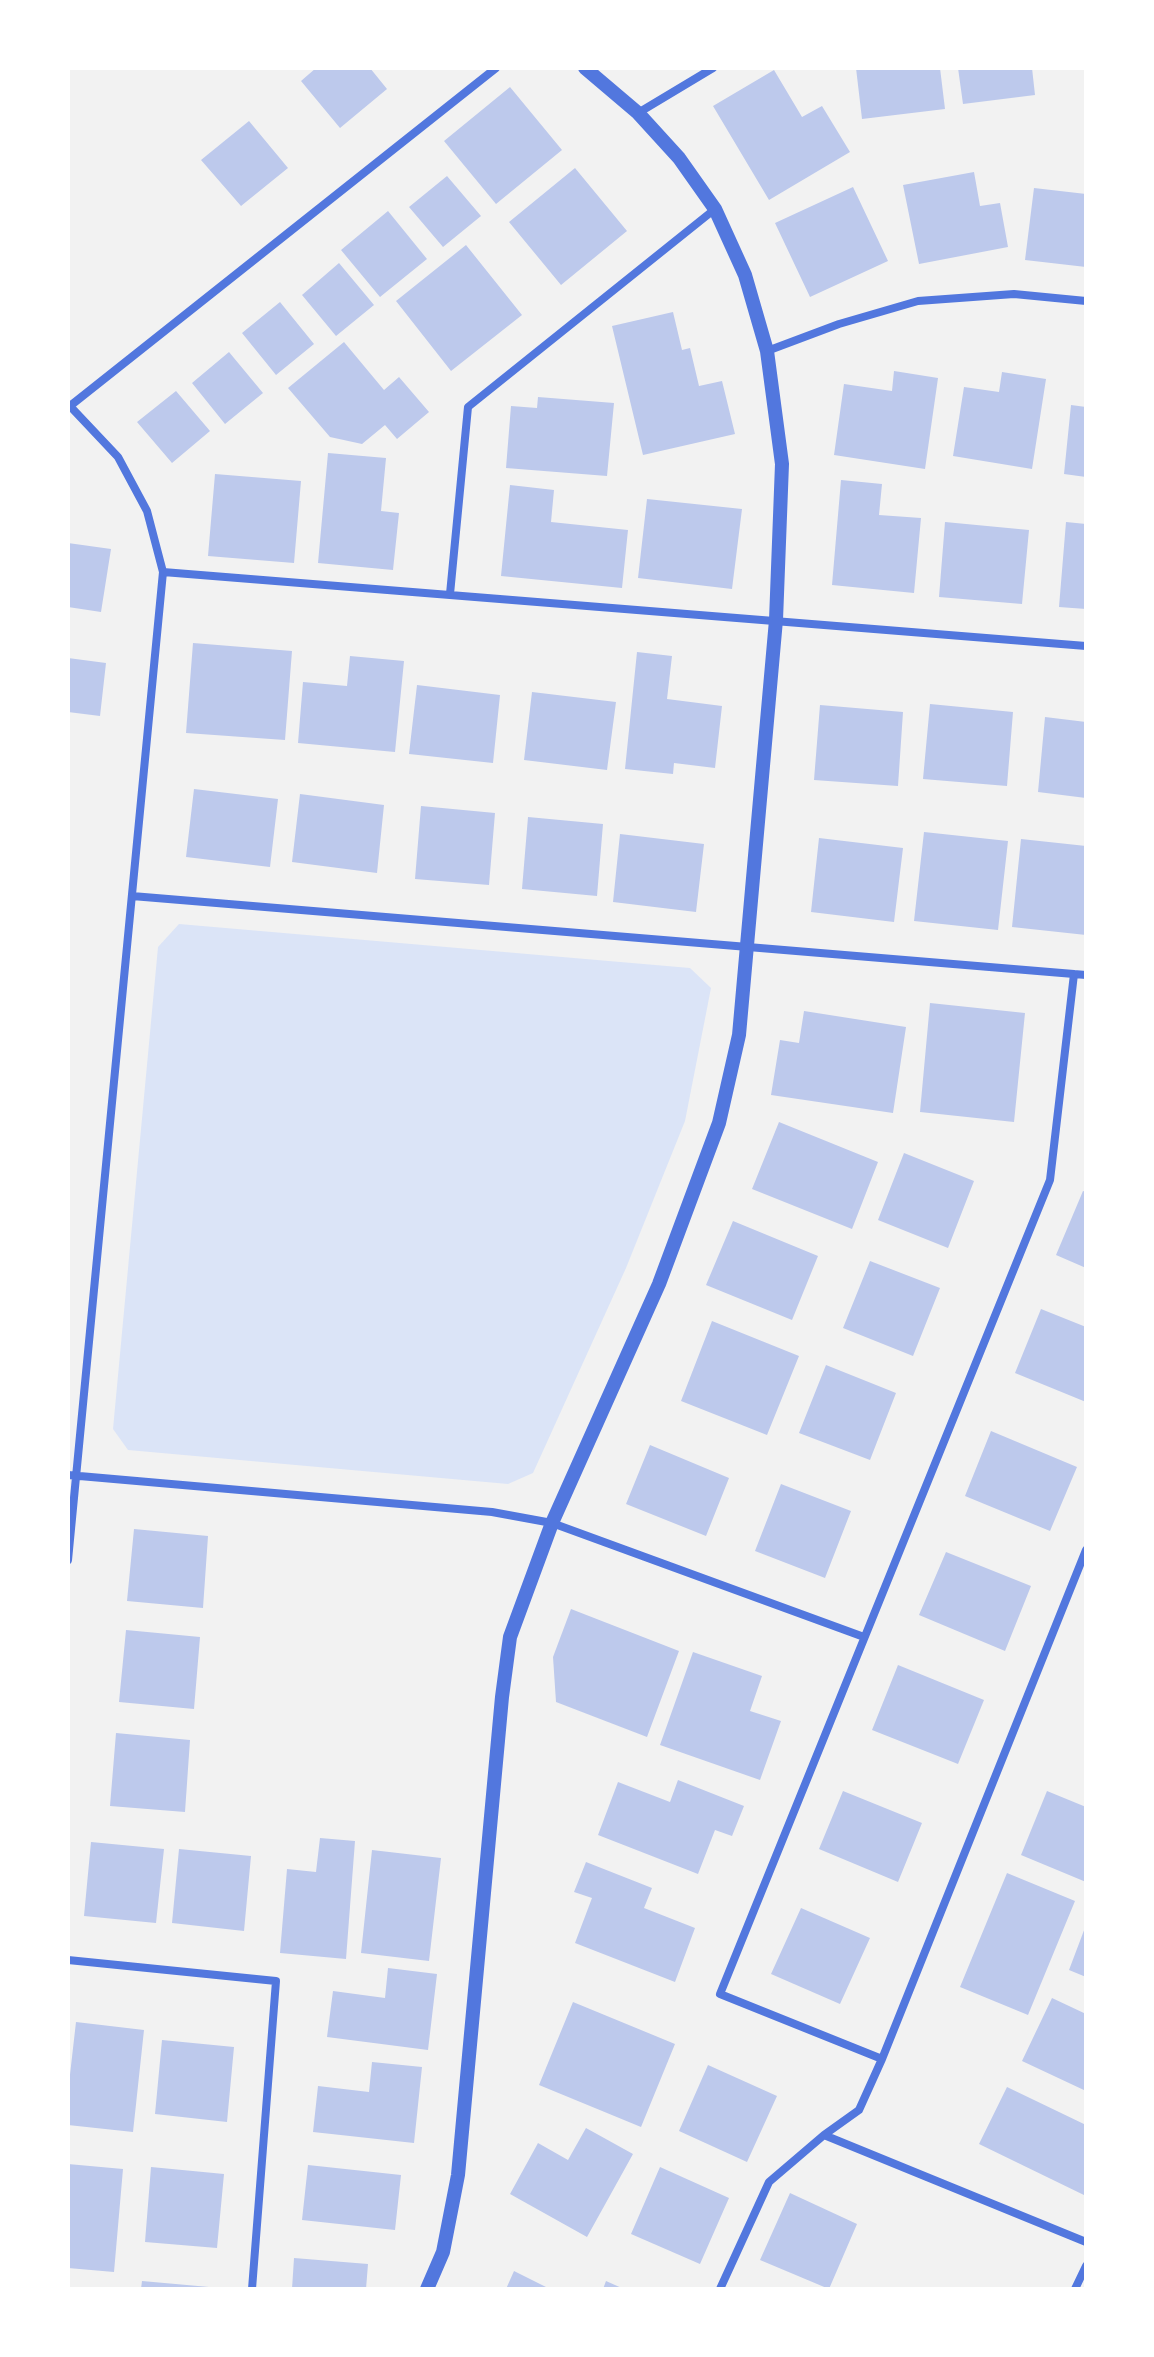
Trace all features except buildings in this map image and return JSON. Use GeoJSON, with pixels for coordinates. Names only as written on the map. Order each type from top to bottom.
{"type":"FeatureCollection","features":[{"type":"Feature","properties":{"kind":"street"},"geometry":{"type":"LineString","coordinates":[[68,1560],[72,1476],[163,572],[147,511],[118,457],[69,405],[496,68]]}},
{"type":"Feature","properties":{"kind":"street"},"geometry":{"type":"LineString","coordinates":[[427,2289],[443,2252],[458,2175],[510,1637],[552,1523],[659,1284],[719,1123],[739,1035],[776,620],[782,464],[767,351],[745,275],[715,209],[679,158],[638,113],[585,68]]}},
{"type":"Feature","properties":{"kind":"street"},"geometry":{"type":"LineString","coordinates":[[638,113],[713,68]]}},
{"type":"Feature","properties":{"kind":"street"},"geometry":{"type":"LineString","coordinates":[[450,594],[468,407],[715,209]]}},
{"type":"Feature","properties":{"kind":"street"},"geometry":{"type":"LineString","coordinates":[[767,351],[839,324],[918,301],[1014,294],[1086,301]]}},
{"type":"Feature","properties":{"kind":"street"},"geometry":{"type":"LineString","coordinates":[[163,572],[1086,646]]}},
{"type":"Feature","properties":{"kind":"street"},"geometry":{"type":"LineString","coordinates":[[132,896],[1086,975]]}},
{"type":"Feature","properties":{"kind":"street"},"geometry":{"type":"LineString","coordinates":[[882,2059],[720,1994],[1050,1180],[1074,974]]}},
{"type":"Feature","properties":{"kind":"street"},"geometry":{"type":"LineString","coordinates":[[72,1476],[492,1512],[552,1523],[864,1637]]}},
{"type":"Feature","properties":{"kind":"street"},"geometry":{"type":"LineString","coordinates":[[720,2289],[769,2182],[859,2110],[1086,1550]]}},
{"type":"Feature","properties":{"kind":"street"},"geometry":{"type":"LineString","coordinates":[[68,1960],[276,1981],[252,2289]]}},
{"type":"Feature","properties":{"kind":"street"},"geometry":{"type":"LineString","coordinates":[[824,2135],[1086,2242]]}},
{"type":"Feature","properties":{"kind":"street"},"geometry":{"type":"LineString","coordinates":[[1075,2289],[1086,2266]]}},
{"type":"Feature","properties":{"kind":"shaded area"},"geometry":{"type":"Polygon","coordinates":[[[179,924],[690,968],[711,988],[685,1121],[626,1268],[533,1473],[508,1484],[128,1450],[113,1429],[158,947],[179,924]]]}}]}
